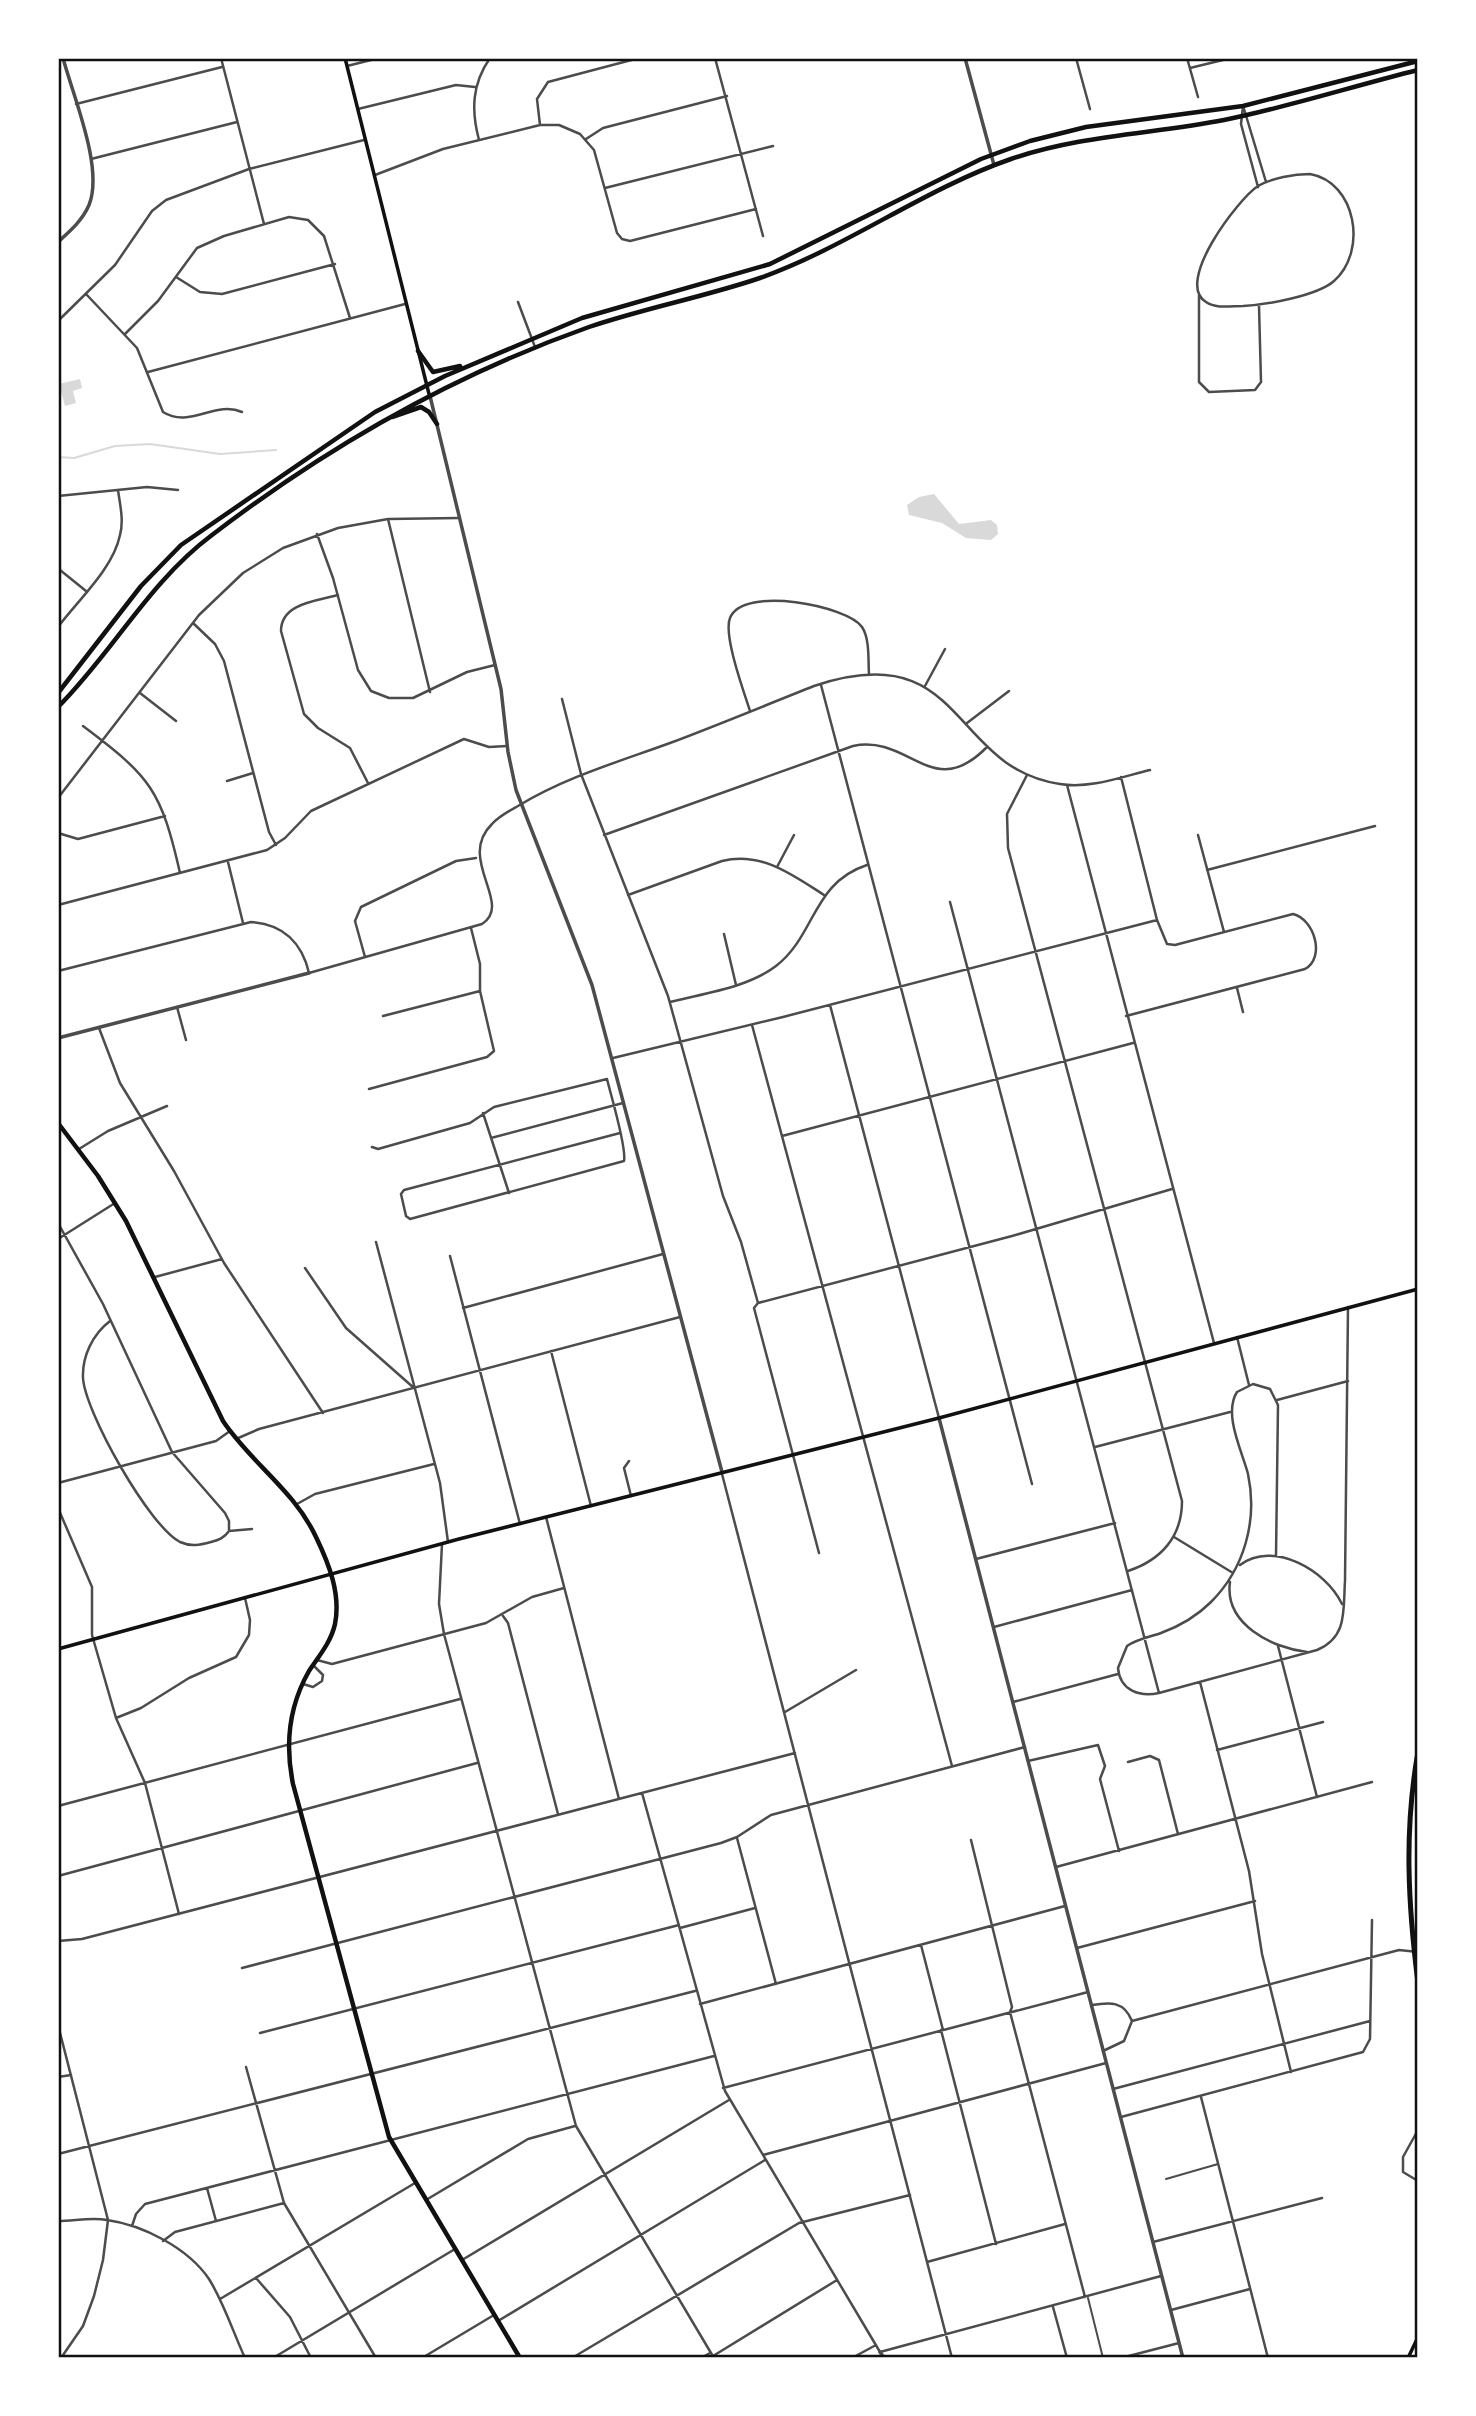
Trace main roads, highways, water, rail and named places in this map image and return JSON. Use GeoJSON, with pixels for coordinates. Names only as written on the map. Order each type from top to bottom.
{"type":"FeatureCollection","features":[{"type":"Feature","properties":{"kind":"highway"},"geometry":{"type":"LineString","coordinates":[[1418,1752],[1409,1821],[1410,1927],[1418,1983]]}},
{"type":"Feature","properties":{"kind":"main road"},"geometry":{"type":"LineString","coordinates":[[345,58],[429,394]]}},
{"type":"Feature","properties":{"kind":"main road"},"geometry":{"type":"LineString","coordinates":[[58,693],[141,586],[181,545],[356,425],[427,385],[478,361],[599,313],[770,264],[991,155],[1065,131],[1243,106],[1416,62]]}},
{"type":"Feature","properties":{"kind":"main road"},"geometry":{"type":"LineString","coordinates":[[58,707],[163,578],[191,551],[229,522],[382,421],[429,394],[607,321],[716,292],[780,270],[995,165],[1076,141],[1244,116],[1416,71]]}},
{"type":"Feature","properties":{"kind":"main road"},"geometry":{"type":"LineString","coordinates":[[418,351],[433,372],[478,361]]}},
{"type":"Feature","properties":{"kind":"main road"},"geometry":{"type":"LineString","coordinates":[[382,421],[421,407],[429,412],[437,424]]}},
{"type":"Feature","properties":{"kind":"main road"},"geometry":{"type":"LineString","coordinates":[[58,1123],[115,1203],[155,1277],[230,1431],[297,1504],[310,1526],[331,1575],[336,1595],[334,1627],[302,1684],[294,1706],[288,1745],[290,1770],[390,2140],[520,2358]]}},
{"type":"Feature","properties":{"kind":"main road"},"geometry":{"type":"LineString","coordinates":[[58,1648],[448,1542],[863,1435],[939,1418],[1418,1289]]}},
{"type":"Feature","properties":{"kind":"main road"},"geometry":{"type":"LineString","coordinates":[[1408,2358],[1418,2337]]}},
{"type":"Feature","properties":{"kind":"waterway"},"geometry":{"type":"LineString","coordinates":[[58,167],[58,186]]}},
{"type":"Feature","properties":{"kind":"waterway"},"geometry":{"type":"LineString","coordinates":[[58,457],[74,458],[115,446],[150,444],[220,454],[276,450]]}}]}
